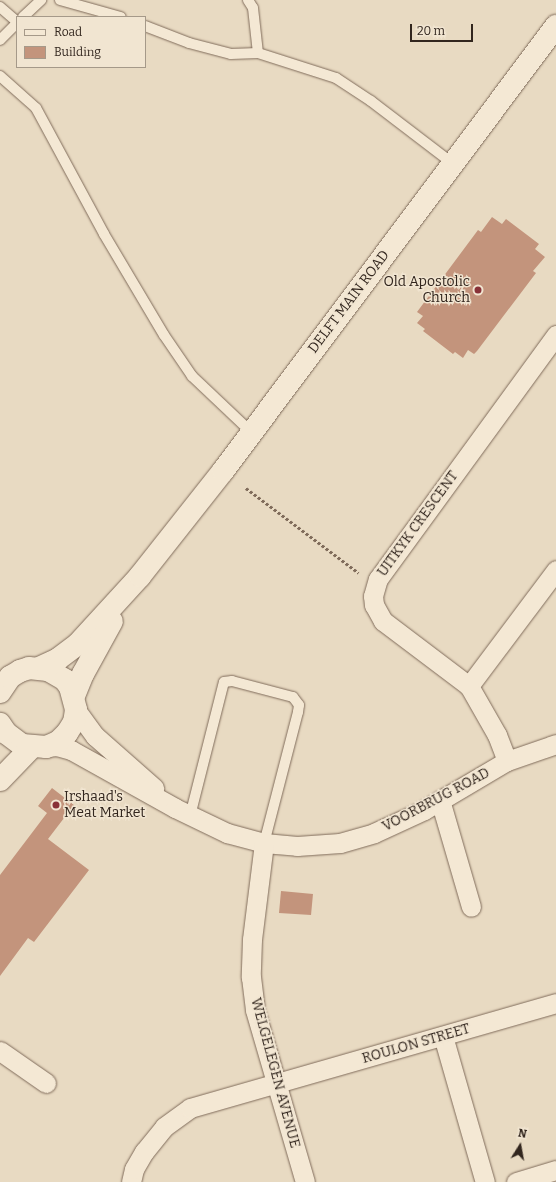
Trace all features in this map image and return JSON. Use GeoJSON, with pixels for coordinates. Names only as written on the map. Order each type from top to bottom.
{"type":"FeatureCollection","features":[{"type":"Feature","properties":{"kind":"street","name":"DELFT MAIN ROAD"},"geometry":{"type":"LineString","coordinates":[[0,692],[10,677],[20,670],[58,659],[78,644],[140,576],[251,432],[556,26]]}},
{"type":"Feature","properties":{"kind":"street","name":"UITKYK CRESCENT"},"geometry":{"type":"LineString","coordinates":[[507,761],[497,735],[469,686],[383,621],[374,605],[374,588],[378,579],[556,335]]}},
{"type":"Feature","properties":{"kind":"street"},"geometry":{"type":"LineString","coordinates":[[469,686],[556,570]]}},
{"type":"Feature","properties":{"kind":"street","name":"DELFT MAIN ROAD"},"geometry":{"type":"LineString","coordinates":[[39,747],[58,742],[67,733],[74,722],[75,703],[95,650],[140,576]]}},
{"type":"Feature","properties":{"kind":"street"},"geometry":{"type":"LineString","coordinates":[[20,670],[48,670],[65,680],[75,703]]}},
{"type":"Feature","properties":{"kind":"street","name":"VOORBRUG ROAD"},"geometry":{"type":"LineString","coordinates":[[75,703],[95,736],[183,812]]}},
{"type":"Feature","properties":{"kind":"street"},"geometry":{"type":"LineString","coordinates":[[0,724],[13,740],[39,747]]}},
{"type":"Feature","properties":{"kind":"street","name":"VOORBRUG ROAD"},"geometry":{"type":"LineString","coordinates":[[39,747],[56,746],[71,750],[183,812],[227,833],[264,843],[297,846],[351,840],[392,825],[440,800],[507,761],[556,744]]}},
{"type":"Feature","properties":{"kind":"street"},"geometry":{"type":"LineString","coordinates":[[0,780],[39,747]]}},
{"type":"Feature","properties":{"kind":"street"},"geometry":{"type":"LineString","coordinates":[[440,800],[471,907]]}},
{"type":"Feature","properties":{"kind":"street","name":"WELGELEGEN AVENUE"},"geometry":{"type":"LineString","coordinates":[[264,843],[252,940],[251,977],[255,1010],[305,1182]]}},
{"type":"Feature","properties":{"kind":"street","name":"ROULON STREET"},"geometry":{"type":"LineString","coordinates":[[131,1182],[134,1169],[144,1152],[164,1126],[176,1116],[190,1108],[239,1093],[276,1085],[556,1003]]}},
{"type":"Feature","properties":{"kind":"street"},"geometry":{"type":"LineString","coordinates":[[443,1036],[485,1182]]}},
{"type":"Feature","properties":{"kind":"street"},"geometry":{"type":"LineString","coordinates":[[2,1057],[46,1083]]}},
{"type":"Feature","properties":{"kind":"street"},"geometry":{"type":"LineString","coordinates":[[516,1182],[556,1170]]}},
{"type":"Feature","properties":{"kind":"lane"},"geometry":{"type":"LineString","coordinates":[[24,16],[41,0]]}},
{"type":"Feature","properties":{"kind":"lane"},"geometry":{"type":"LineString","coordinates":[[60,0],[117,16]]}},
{"type":"Feature","properties":{"kind":"lane"},"geometry":{"type":"LineString","coordinates":[[248,0],[252,8],[258,53]]}},
{"type":"Feature","properties":{"kind":"lane"},"geometry":{"type":"LineString","coordinates":[[0,7],[16,21]]}},
{"type":"Feature","properties":{"kind":"lane"},"geometry":{"type":"LineString","coordinates":[[0,40],[16,23]]}},
{"type":"Feature","properties":{"kind":"lane"},"geometry":{"type":"LineString","coordinates":[[146,26],[189,43],[231,54],[258,53],[336,78],[371,101],[452,164]]}},
{"type":"Feature","properties":{"kind":"lane"},"geometry":{"type":"LineString","coordinates":[[0,76],[36,108],[104,234],[164,335],[192,376],[251,432]]}},
{"type":"Feature","properties":{"kind":"lane"},"geometry":{"type":"LineString","coordinates":[[183,812],[224,682],[232,681],[293,697],[298,705],[298,712],[264,843]]}},
{"type":"Feature","properties":{"kind":"path"},"geometry":{"type":"LineString","coordinates":[[246,488],[366,578]]}},
{"type":"Feature","properties":{"kind":"building","name":"Old Apostolic Church"},"geometry":{"type":"Polygon","coordinates":[[[492,217],[502,224],[506,219],[539,244],[535,249],[545,257],[533,271],[536,273],[477,351],[474,354],[468,350],[463,358],[455,352],[453,354],[423,331],[425,329],[417,323],[423,316],[417,312],[478,230],[481,232],[492,217]]]}},
{"type":"Feature","properties":{"kind":"building"},"geometry":{"type":"Polygon","coordinates":[[[52,788],[74,805],[48,839],[89,870],[34,942],[28,938],[0,976],[0,875],[47,813],[38,806],[52,788]]]}},
{"type":"Feature","properties":{"kind":"building"},"geometry":{"type":"Polygon","coordinates":[[[281,891],[313,894],[311,915],[279,913],[281,891]]]}},
{"type":"Feature","properties":{"kind":"place","name":"Old Apostolic Church"},"geometry":{"type":"Point","coordinates":[478,290]}},
{"type":"Feature","properties":{"kind":"place","name":"Irshaad's Meat Market"},"geometry":{"type":"Point","coordinates":[56,805]}}]}
